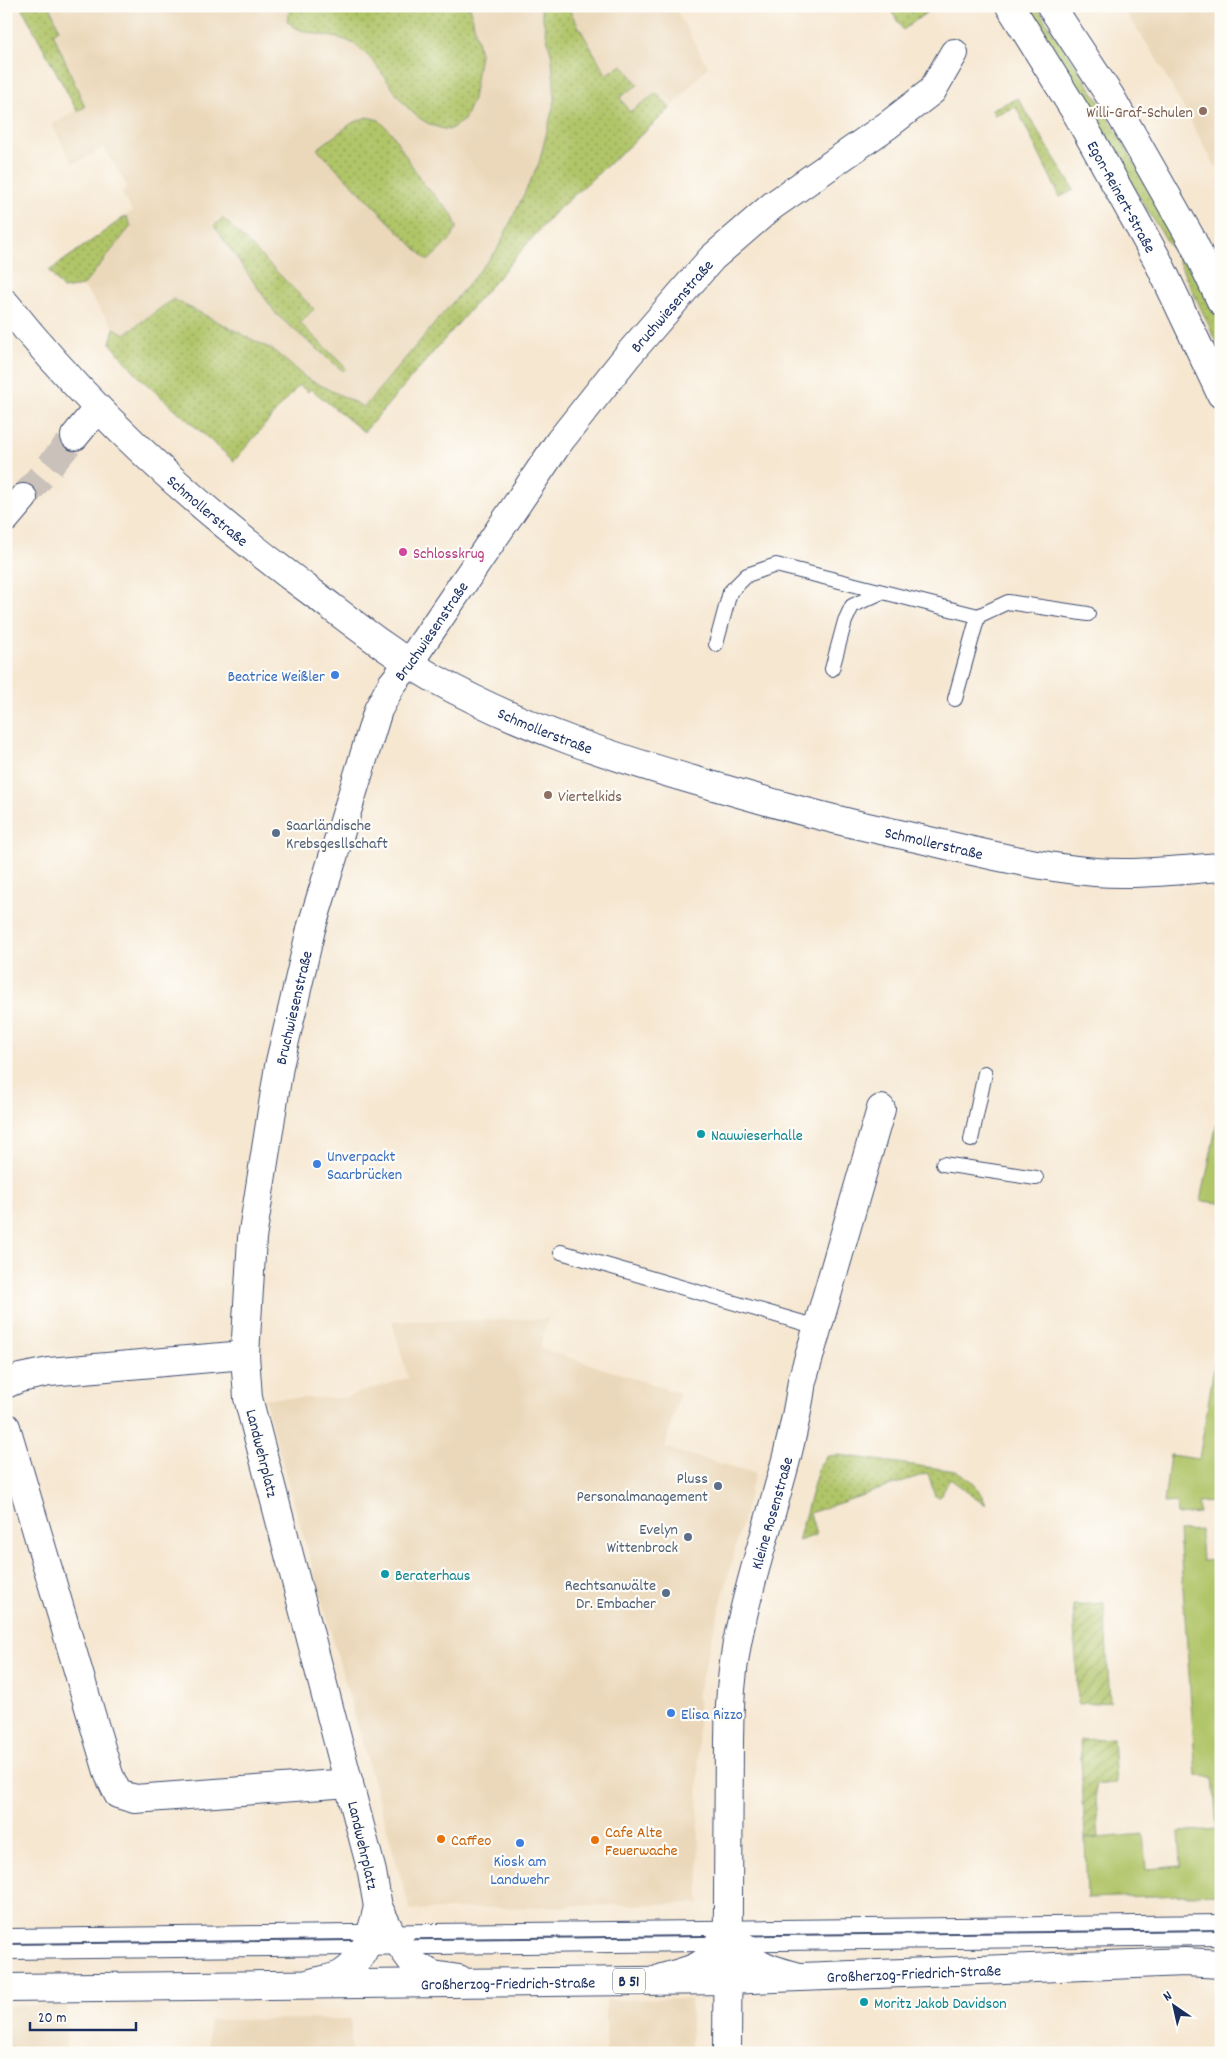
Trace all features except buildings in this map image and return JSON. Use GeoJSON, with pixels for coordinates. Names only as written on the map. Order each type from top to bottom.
{"type":"FeatureCollection","features":[{"type":"Feature","properties":{"kind":"street","name":"Egon-Reinert-Straße"},"geometry":{"type":"LineString","coordinates":[[1010,6],[1076,114],[1157,259],[1221,394]]}},
{"type":"Feature","properties":{"kind":"street"},"geometry":{"type":"LineString","coordinates":[[1050,6],[1110,96],[1192,240],[1221,301]]}},
{"type":"Feature","properties":{"kind":"street","name":"Bruchwiesenstraße"},"geometry":{"type":"LineString","coordinates":[[245,1355],[252,1238],[269,1124],[287,1032],[311,930],[378,710],[392,684],[409,663],[559,442],[628,355],[712,258],[772,206],[888,125],[932,91],[954,53]]}},
{"type":"Feature","properties":{"kind":"street","name":"Schmollerstraße"},"geometry":{"type":"LineString","coordinates":[[6,304],[40,346],[97,409],[158,467],[292,578],[409,663],[436,679],[566,740],[684,778],[830,819],[1072,869],[1100,872],[1221,868]]}},
{"type":"Feature","properties":{"kind":"street"},"geometry":{"type":"LineString","coordinates":[[75,436],[97,409]]}},
{"type":"Feature","properties":{"kind":"street","name":"Kleine Rosenstraße"},"geometry":{"type":"LineString","coordinates":[[727,2053],[729,1734],[733,1670],[746,1608],[797,1423],[802,1381],[880,1109]]}},
{"type":"Feature","properties":{"kind":"street"},"geometry":{"type":"LineString","coordinates":[[6,1384],[20,1378],[49,1372],[245,1355]]}},
{"type":"Feature","properties":{"kind":"street","name":"Landwehrplatz"},"geometry":{"type":"LineString","coordinates":[[245,1355],[248,1398],[372,1872],[381,1932],[414,1964],[433,1975],[476,1982]]}},
{"type":"Feature","properties":{"kind":"street","name":"Landwehrplatz"},"geometry":{"type":"LineString","coordinates":[[6,1427],[109,1775],[118,1794],[134,1799],[349,1783]]}},
{"type":"Feature","properties":{"kind":"street"},"geometry":{"type":"LineString","coordinates":[[303,1985],[340,1975],[358,1961],[381,1932]]}},
{"type":"Feature","properties":{"kind":"street"},"geometry":{"type":"LineString","coordinates":[[656,1980],[691,1970],[709,1961],[728,1939],[752,1960],[768,1969],[803,1978]]}},
{"type":"Feature","properties":{"kind":"street","name":"Großherzog-Friedrich-Straße"},"geometry":{"type":"LineString","coordinates":[[6,1988],[727,1980],[1185,1962],[1221,1964]]}},
{"type":"Feature","properties":{"kind":"lane"},"geometry":{"type":"LineString","coordinates":[[716,644],[730,592],[747,575],[776,565],[978,616],[1008,602],[1088,614]]}},
{"type":"Feature","properties":{"kind":"lane"},"geometry":{"type":"LineString","coordinates":[[832,669],[845,621],[852,606],[882,592]]}},
{"type":"Feature","properties":{"kind":"lane"},"geometry":{"type":"LineString","coordinates":[[955,699],[978,616]]}},
{"type":"Feature","properties":{"kind":"lane"},"geometry":{"type":"LineString","coordinates":[[971,1140],[985,1073]]}},
{"type":"Feature","properties":{"kind":"lane"},"geometry":{"type":"LineString","coordinates":[[944,1164],[1036,1178]]}},
{"type":"Feature","properties":{"kind":"lane"},"geometry":{"type":"LineString","coordinates":[[561,1252],[817,1327]]}},
{"type":"Feature","properties":{"kind":"lane"},"geometry":{"type":"LineString","coordinates":[[6,1952],[381,1932],[728,1939],[1185,1920],[1221,1922]]}},
{"type":"Feature","properties":{"kind":"lane"},"geometry":{"type":"LineString","coordinates":[[6,1936],[381,1932],[728,1939],[1221,1938]]}},
{"type":"Feature","properties":{"kind":"shaded area"},"geometry":{"type":"Polygon","coordinates":[[[21,6],[674,6],[708,67],[670,109],[554,213],[364,432],[311,389],[308,392],[299,385],[234,461],[141,379],[110,343],[114,328],[83,286],[63,289],[49,271],[132,211],[122,194],[127,186],[104,148],[73,164],[52,125],[77,110],[21,6]]]}},
{"type":"Feature","properties":{"kind":"shaded area","name":"Willi-Graf-Schulen"},"geometry":{"type":"Polygon","coordinates":[[[1122,6],[1221,6],[1221,167],[1215,166],[1155,56],[1122,6]]]}},
{"type":"Feature","properties":{"kind":"shaded area"},"geometry":{"type":"Polygon","coordinates":[[[548,1319],[540,1348],[679,1393],[665,1448],[755,1473],[698,1691],[699,1903],[410,1910],[264,1398],[342,1398],[408,1378],[392,1321],[548,1319]]]}},
{"type":"Feature","properties":{"kind":"shaded area"},"geometry":{"type":"Polygon","coordinates":[[[691,1999],[691,2053],[606,2053],[606,2000],[691,1999]]]}},
{"type":"Feature","properties":{"kind":"shaded area"},"geometry":{"type":"Polygon","coordinates":[[[67,2004],[66,2053],[6,2053],[6,2006],[67,2004]]]}},
{"type":"Feature","properties":{"kind":"shaded area"},"geometry":{"type":"Polygon","coordinates":[[[351,2019],[351,2053],[209,2053],[209,2020],[351,2019]]]}},
{"type":"Feature","properties":{"kind":"green space"},"geometry":{"type":"Polygon","coordinates":[[[21,6],[50,6],[59,29],[53,33],[85,107],[77,111],[21,6]]]}},
{"type":"Feature","properties":{"kind":"green space"},"geometry":{"type":"Polygon","coordinates":[[[290,6],[470,6],[480,54],[473,99],[464,120],[449,130],[432,125],[418,117],[407,107],[370,58],[358,47],[341,39],[303,31],[295,27],[287,21],[290,6]]]}},
{"type":"Feature","properties":{"kind":"green space"},"geometry":{"type":"Polygon","coordinates":[[[540,6],[567,6],[606,74],[623,65],[638,85],[620,97],[629,112],[657,93],[670,109],[554,213],[364,432],[311,389],[308,392],[299,385],[234,461],[141,379],[110,343],[114,328],[125,334],[173,299],[273,350],[306,378],[364,407],[497,250],[539,163],[555,99],[552,58],[540,6]]]}},
{"type":"Feature","properties":{"kind":"green space"},"geometry":{"type":"Polygon","coordinates":[[[888,6],[935,6],[903,30],[888,6]]]}},
{"type":"Feature","properties":{"kind":"green space"},"geometry":{"type":"Polygon","coordinates":[[[1018,6],[1036,6],[1099,101],[1183,246],[1221,326],[1221,351],[1174,252],[1018,6]]]}},
{"type":"Feature","properties":{"kind":"green space"},"geometry":{"type":"Polygon","coordinates":[[[1018,98],[1074,190],[1060,197],[1016,107],[994,115],[992,109],[1018,98]]]}},
{"type":"Feature","properties":{"kind":"green space"},"geometry":{"type":"Polygon","coordinates":[[[367,117],[379,120],[391,132],[422,182],[452,214],[457,227],[451,239],[428,261],[317,149],[352,123],[367,117]]]}},
{"type":"Feature","properties":{"kind":"green space"},"geometry":{"type":"Polygon","coordinates":[[[126,216],[131,226],[83,286],[63,289],[49,271],[126,216]]]}},
{"type":"Feature","properties":{"kind":"green space"},"geometry":{"type":"Polygon","coordinates":[[[223,218],[314,309],[300,323],[346,368],[343,371],[277,315],[214,226],[223,218]]]}},
{"type":"Feature","properties":{"kind":"green space"},"geometry":{"type":"Polygon","coordinates":[[[1221,1103],[1221,1203],[1201,1201],[1221,1103]]]}},
{"type":"Feature","properties":{"kind":"green space"},"geometry":{"type":"Polygon","coordinates":[[[1221,1325],[1221,1502],[1198,1503],[1199,1513],[1177,1515],[1176,1502],[1164,1503],[1170,1455],[1199,1459],[1221,1325]]]}},
{"type":"Feature","properties":{"kind":"green space"},"geometry":{"type":"Polygon","coordinates":[[[839,1455],[956,1471],[974,1485],[986,1505],[950,1479],[940,1497],[935,1496],[928,1473],[810,1513],[816,1535],[798,1541],[818,1469],[826,1456],[839,1455]]]}},
{"type":"Feature","properties":{"kind":"green space"},"geometry":{"type":"Polygon","coordinates":[[[1200,1530],[1202,1561],[1221,1560],[1221,1894],[1087,1898],[1085,1839],[1143,1834],[1146,1869],[1181,1866],[1179,1832],[1217,1829],[1213,1777],[1196,1776],[1179,1531],[1200,1530]]]}},
{"type":"Feature","properties":{"kind":"green space"},"geometry":{"type":"Polygon","coordinates":[[[1104,1603],[1110,1702],[1078,1704],[1073,1605],[1104,1603]]]}},
{"type":"Feature","properties":{"kind":"green space"},"geometry":{"type":"Polygon","coordinates":[[[1113,1738],[1116,1783],[1095,1785],[1099,1837],[1085,1839],[1080,1740],[1113,1738]]]}},
{"type":"Feature","properties":{"kind":"tunnel"},"geometry":{"type":"LineString","coordinates":[[23,498],[75,436]]}},
{"type":"Feature","properties":{"kind":"place","name":"Willi-Graf-Schulen"},"geometry":{"type":"Point","coordinates":[1203,111]}},
{"type":"Feature","properties":{"kind":"place","name":"Schlosskrug"},"geometry":{"type":"Point","coordinates":[403,552]}},
{"type":"Feature","properties":{"kind":"place","name":"Beatrice Weißler"},"geometry":{"type":"Point","coordinates":[335,675]}},
{"type":"Feature","properties":{"kind":"place","name":"Viertelkids"},"geometry":{"type":"Point","coordinates":[548,795]}},
{"type":"Feature","properties":{"kind":"place","name":"Saarländische Krebsgesllschaft"},"geometry":{"type":"Point","coordinates":[276,833]}},
{"type":"Feature","properties":{"kind":"place","name":"Nauwieserhalle"},"geometry":{"type":"Point","coordinates":[701,1134]}},
{"type":"Feature","properties":{"kind":"place","name":"Unverpackt Saarbrücken"},"geometry":{"type":"Point","coordinates":[317,1164]}},
{"type":"Feature","properties":{"kind":"place","name":"Pluss Personalmanagement"},"geometry":{"type":"Point","coordinates":[718,1486]}},
{"type":"Feature","properties":{"kind":"place","name":"Evelyn Wittenbrock"},"geometry":{"type":"Point","coordinates":[688,1537]}},
{"type":"Feature","properties":{"kind":"place","name":"Beraterhaus"},"geometry":{"type":"Point","coordinates":[385,1574]}},
{"type":"Feature","properties":{"kind":"place","name":"Rechtsanwälte Dr. Embacher"},"geometry":{"type":"Point","coordinates":[666,1593]}},
{"type":"Feature","properties":{"kind":"place","name":"Elisa Rizzo"},"geometry":{"type":"Point","coordinates":[671,1713]}},
{"type":"Feature","properties":{"kind":"place","name":"Caffeo"},"geometry":{"type":"Point","coordinates":[441,1839]}},
{"type":"Feature","properties":{"kind":"place","name":"Cafe Alte Feuerwache"},"geometry":{"type":"Point","coordinates":[595,1840]}},
{"type":"Feature","properties":{"kind":"place","name":"Kiosk am Landwehr"},"geometry":{"type":"Point","coordinates":[520,1843]}},
{"type":"Feature","properties":{"kind":"place","name":"Moritz Jakob Davidson"},"geometry":{"type":"Point","coordinates":[864,2002]}}]}
